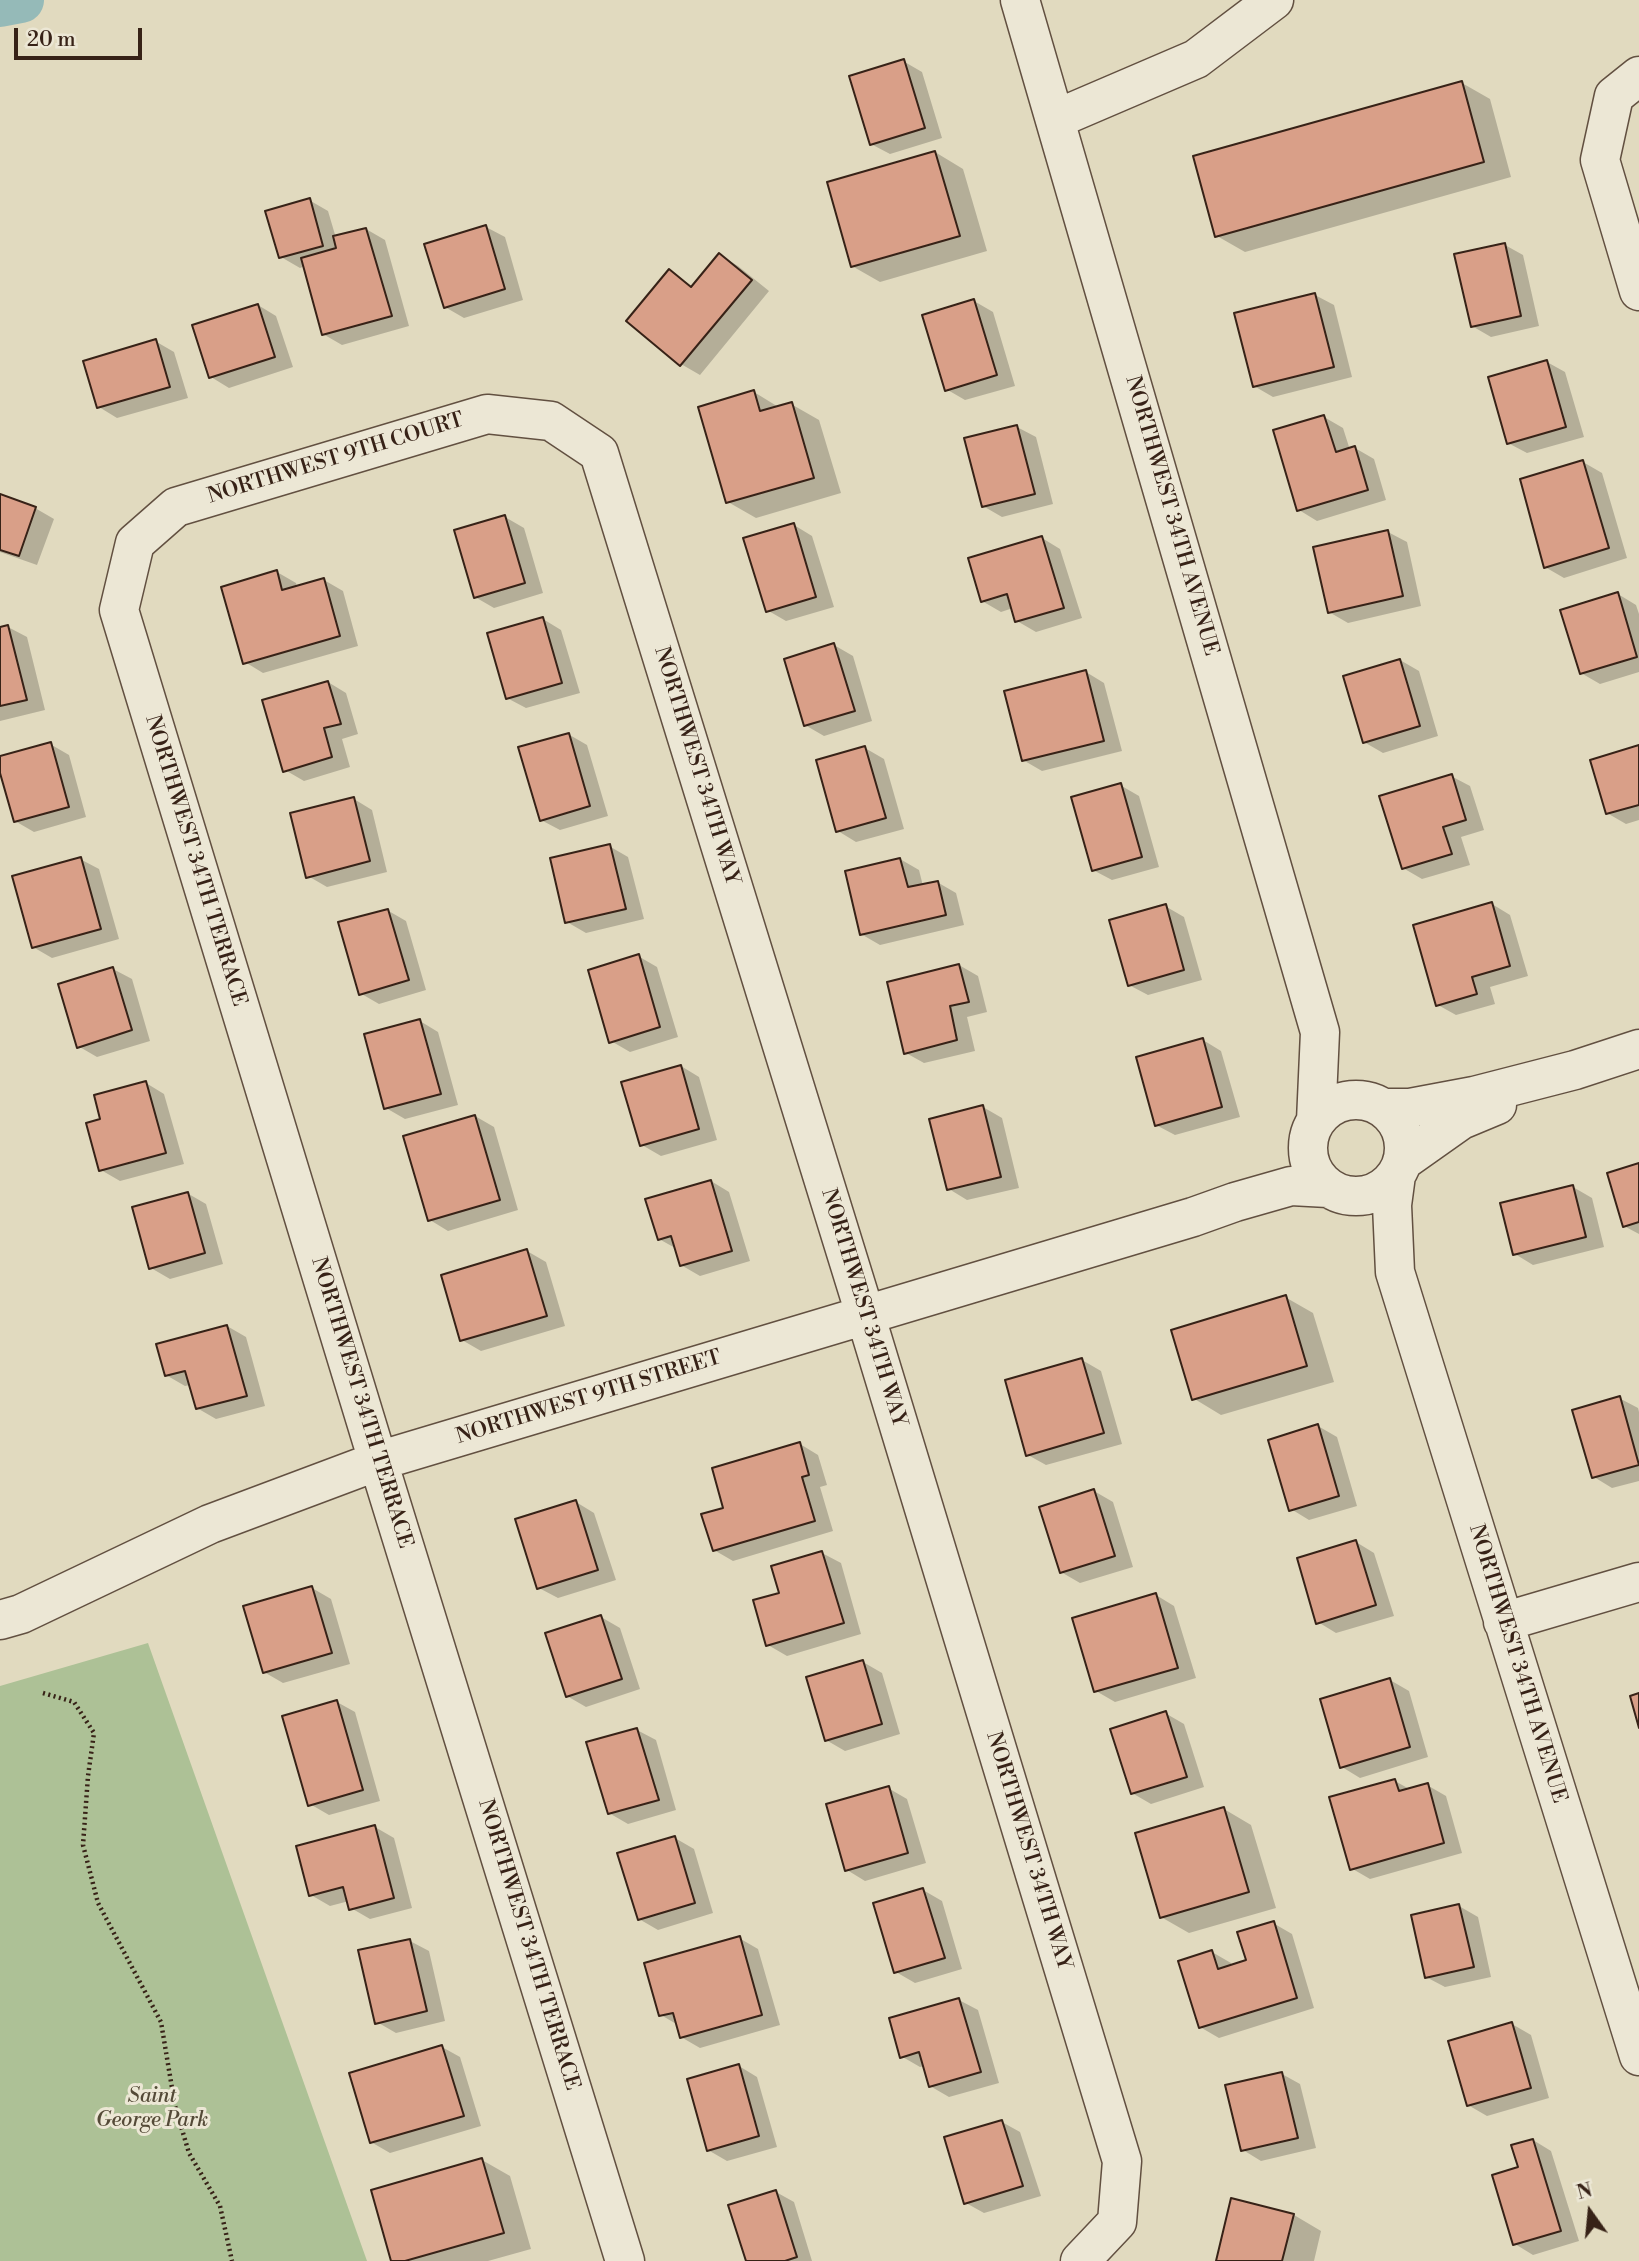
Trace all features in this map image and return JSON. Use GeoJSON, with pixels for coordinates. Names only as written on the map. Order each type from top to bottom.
{"type":"FeatureCollection","features":[{"type":"Feature","properties":{"kind":"street","name":"NORTHWEST 34TH AVENUE"},"geometry":{"type":"LineString","coordinates":[[1020,0],[1320,1032],[1313,1128]]}},
{"type":"Feature","properties":{"kind":"street"},"geometry":{"type":"LineString","coordinates":[[1056,119],[1196,59],[1275,0]]}},
{"type":"Feature","properties":{"kind":"street"},"geometry":{"type":"LineString","coordinates":[[1627,86],[1600,160],[1639,291]]}},
{"type":"Feature","properties":{"kind":"street","name":"NORTHWEST 9TH COURT"},"geometry":{"type":"LineString","coordinates":[[135,543],[176,507],[487,414],[551,421]]}},
{"type":"Feature","properties":{"kind":"street","name":"NORTHWEST 34TH WAY"},"geometry":{"type":"LineString","coordinates":[[551,421],[599,453],[865,1314],[1122,2161],[1117,2222],[1080,2261]]}},
{"type":"Feature","properties":{"kind":"street","name":"NORTHWEST 34TH TERRACE"},"geometry":{"type":"LineString","coordinates":[[135,543],[119,610],[625,2261]]}},
{"type":"Feature","properties":{"kind":"street","name":"NORTHWEST 34TH AVENUE"},"geometry":{"type":"LineString","coordinates":[[1320,1032],[1376,1105]]}},
{"type":"Feature","properties":{"kind":"street"},"geometry":{"type":"LineString","coordinates":[[1575,1070],[1461,1120],[1400,1168],[1385,1187],[1371,1194],[1356,1196],[1333,1190],[1318,1178],[1311,1165],[1308,1149],[1313,1128],[1327,1110],[1340,1102],[1355,1100],[1409,1108],[1474,1096],[1575,1070],[1639,1049]]}},
{"type":"Feature","properties":{"kind":"street"},"geometry":{"type":"LineString","coordinates":[[1376,1105],[1394,1118],[1402,1130],[1405,1145],[1400,1168]]}},
{"type":"Feature","properties":{"kind":"street","name":"NORTHWEST 9TH STREET"},"geometry":{"type":"LineString","coordinates":[[1193,1217],[1279,1163],[1313,1128]]}},
{"type":"Feature","properties":{"kind":"street","name":"NORTHWEST 34TH AVENUE"},"geometry":{"type":"LineString","coordinates":[[1395,1272],[1392,1205],[1400,1168]]}},
{"type":"Feature","properties":{"kind":"street","name":"NORTHWEST 9TH STREET"},"geometry":{"type":"LineString","coordinates":[[0,1620],[21,1614],[210,1524],[378,1461],[1292,1186],[1333,1190]]}},
{"type":"Feature","properties":{"kind":"street","name":"NORTHWEST 34TH AVENUE"},"geometry":{"type":"LineString","coordinates":[[1333,1190],[1372,1233],[1395,1272],[1639,2056]]}},
{"type":"Feature","properties":{"kind":"street"},"geometry":{"type":"LineString","coordinates":[[1503,1622],[1639,1582]]}},
{"type":"Feature","properties":{"kind":"path"},"geometry":{"type":"LineString","coordinates":[[43,1693],[74,1702],[94,1732],[83,1846],[98,1903],[161,2022],[175,2106],[189,2153],[220,2206],[232,2261]]}},
{"type":"Feature","properties":{"kind":"green space","name":"Saint George Park"},"geometry":{"type":"Polygon","coordinates":[[[148,1643],[367,2261],[0,2261],[0,1686],[148,1643]]]}},
{"type":"Feature","properties":{"kind":"building"},"geometry":{"type":"Polygon","coordinates":[[[904,59],[925,128],[870,145],[849,76],[904,59]]]}},
{"type":"Feature","properties":{"kind":"building"},"geometry":{"type":"Polygon","coordinates":[[[1462,81],[1484,162],[1215,237],[1193,156],[1462,81]]]}},
{"type":"Feature","properties":{"kind":"building"},"geometry":{"type":"Polygon","coordinates":[[[935,151],[960,236],[851,267],[827,182],[935,151]]]}},
{"type":"Feature","properties":{"kind":"building"},"geometry":{"type":"Polygon","coordinates":[[[310,198],[323,246],[279,258],[265,211],[310,198]]]}},
{"type":"Feature","properties":{"kind":"building"},"geometry":{"type":"Polygon","coordinates":[[[486,225],[505,289],[444,308],[424,244],[486,225]]]}},
{"type":"Feature","properties":{"kind":"building"},"geometry":{"type":"Polygon","coordinates":[[[366,228],[392,316],[322,335],[301,258],[336,248],[333,236],[366,228]]]}},
{"type":"Feature","properties":{"kind":"building"},"geometry":{"type":"Polygon","coordinates":[[[1505,243],[1521,316],[1471,327],[1454,254],[1505,243]]]}},
{"type":"Feature","properties":{"kind":"building"},"geometry":{"type":"Polygon","coordinates":[[[719,253],[752,280],[680,366],[626,321],[669,269],[691,287],[719,253]]]}},
{"type":"Feature","properties":{"kind":"building"},"geometry":{"type":"Polygon","coordinates":[[[1315,293],[1334,367],[1253,387],[1234,313],[1315,293]]]}},
{"type":"Feature","properties":{"kind":"building"},"geometry":{"type":"Polygon","coordinates":[[[974,299],[997,375],[945,391],[922,315],[974,299]]]}},
{"type":"Feature","properties":{"kind":"building"},"geometry":{"type":"Polygon","coordinates":[[[258,304],[275,357],[209,378],[192,325],[258,304]]]}},
{"type":"Feature","properties":{"kind":"building"},"geometry":{"type":"Polygon","coordinates":[[[156,339],[170,387],[97,408],[83,361],[156,339]]]}},
{"type":"Feature","properties":{"kind":"building"},"geometry":{"type":"Polygon","coordinates":[[[1547,360],[1566,427],[1507,444],[1488,377],[1547,360]]]}},
{"type":"Feature","properties":{"kind":"building"},"geometry":{"type":"Polygon","coordinates":[[[754,390],[760,411],[792,402],[814,478],[726,503],[698,407],[754,390]]]}},
{"type":"Feature","properties":{"kind":"building"},"geometry":{"type":"Polygon","coordinates":[[[1324,415],[1336,452],[1355,446],[1368,490],[1297,511],[1273,430],[1324,415]]]}},
{"type":"Feature","properties":{"kind":"building"},"geometry":{"type":"Polygon","coordinates":[[[1017,425],[1035,494],[982,507],[964,438],[1017,425]]]}},
{"type":"Feature","properties":{"kind":"building"},"geometry":{"type":"Polygon","coordinates":[[[1583,460],[1609,548],[1544,568],[1520,479],[1583,460]]]}},
{"type":"Feature","properties":{"kind":"building"},"geometry":{"type":"Polygon","coordinates":[[[0,494],[36,507],[19,556],[0,550],[0,494]]]}},
{"type":"Feature","properties":{"kind":"building"},"geometry":{"type":"Polygon","coordinates":[[[505,515],[525,583],[474,598],[454,530],[505,515]]]}},
{"type":"Feature","properties":{"kind":"building"},"geometry":{"type":"Polygon","coordinates":[[[794,523],[816,597],[766,612],[743,538],[794,523]]]}},
{"type":"Feature","properties":{"kind":"building"},"geometry":{"type":"Polygon","coordinates":[[[1388,530],[1403,596],[1328,613],[1313,547],[1388,530]]]}},
{"type":"Feature","properties":{"kind":"building"},"geometry":{"type":"Polygon","coordinates":[[[1042,536],[1064,608],[1015,622],[1007,594],[981,602],[968,558],[1042,536]]]}},
{"type":"Feature","properties":{"kind":"building"},"geometry":{"type":"Polygon","coordinates":[[[277,570],[282,590],[324,578],[340,636],[243,664],[221,587],[277,570]]]}},
{"type":"Feature","properties":{"kind":"building"},"geometry":{"type":"Polygon","coordinates":[[[1618,592],[1637,657],[1580,674],[1560,610],[1618,592]]]}},
{"type":"Feature","properties":{"kind":"building"},"geometry":{"type":"Polygon","coordinates":[[[543,617],[562,683],[506,699],[487,633],[543,617]]]}},
{"type":"Feature","properties":{"kind":"building"},"geometry":{"type":"Polygon","coordinates":[[[8,625],[27,700],[0,706],[0,627],[8,625]]]}},
{"type":"Feature","properties":{"kind":"building"},"geometry":{"type":"Polygon","coordinates":[[[834,643],[855,711],[804,726],[784,659],[834,643]]]}},
{"type":"Feature","properties":{"kind":"building"},"geometry":{"type":"Polygon","coordinates":[[[1400,659],[1420,726],[1363,743],[1343,676],[1400,659]]]}},
{"type":"Feature","properties":{"kind":"building"},"geometry":{"type":"Polygon","coordinates":[[[1086,670],[1104,741],[1022,761],[1004,691],[1086,670]]]}},
{"type":"Feature","properties":{"kind":"building"},"geometry":{"type":"Polygon","coordinates":[[[328,681],[341,724],[324,728],[332,757],[283,772],[262,700],[328,681]]]}},
{"type":"Feature","properties":{"kind":"building"},"geometry":{"type":"Polygon","coordinates":[[[569,733],[590,806],[540,821],[518,747],[569,733]]]}},
{"type":"Feature","properties":{"kind":"building"},"geometry":{"type":"Polygon","coordinates":[[[51,742],[69,807],[14,822],[0,773],[0,756],[51,742]]]}},
{"type":"Feature","properties":{"kind":"building"},"geometry":{"type":"Polygon","coordinates":[[[1639,745],[1639,805],[1606,814],[1590,760],[1639,745]]]}},
{"type":"Feature","properties":{"kind":"building"},"geometry":{"type":"Polygon","coordinates":[[[865,746],[886,818],[836,832],[816,760],[865,746]]]}},
{"type":"Feature","properties":{"kind":"building"},"geometry":{"type":"Polygon","coordinates":[[[1452,774],[1466,820],[1443,827],[1452,854],[1402,869],[1379,796],[1452,774]]]}},
{"type":"Feature","properties":{"kind":"building"},"geometry":{"type":"Polygon","coordinates":[[[1121,783],[1142,857],[1092,871],[1071,797],[1121,783]]]}},
{"type":"Feature","properties":{"kind":"building"},"geometry":{"type":"Polygon","coordinates":[[[354,797],[370,861],[306,878],[290,813],[354,797]]]}},
{"type":"Feature","properties":{"kind":"building"},"geometry":{"type":"Polygon","coordinates":[[[610,844],[626,909],[565,923],[550,858],[610,844]]]}},
{"type":"Feature","properties":{"kind":"building"},"geometry":{"type":"Polygon","coordinates":[[[81,857],[101,929],[32,948],[12,876],[81,857]]]}},
{"type":"Feature","properties":{"kind":"building"},"geometry":{"type":"Polygon","coordinates":[[[900,858],[908,887],[938,881],[946,915],[860,935],[845,871],[900,858]]]}},
{"type":"Feature","properties":{"kind":"building"},"geometry":{"type":"Polygon","coordinates":[[[1492,902],[1510,966],[1472,977],[1477,994],[1436,1006],[1413,925],[1492,902]]]}},
{"type":"Feature","properties":{"kind":"building"},"geometry":{"type":"Polygon","coordinates":[[[1166,904],[1184,970],[1128,986],[1109,920],[1166,904]]]}},
{"type":"Feature","properties":{"kind":"building"},"geometry":{"type":"Polygon","coordinates":[[[388,909],[409,980],[359,995],[338,922],[388,909]]]}},
{"type":"Feature","properties":{"kind":"building"},"geometry":{"type":"Polygon","coordinates":[[[639,954],[660,1027],[609,1043],[588,970],[639,954]]]}},
{"type":"Feature","properties":{"kind":"building"},"geometry":{"type":"Polygon","coordinates":[[[959,964],[969,1002],[950,1006],[957,1040],[904,1054],[887,982],[959,964]]]}},
{"type":"Feature","properties":{"kind":"building"},"geometry":{"type":"Polygon","coordinates":[[[113,967],[132,1030],[77,1048],[58,984],[113,967]]]}},
{"type":"Feature","properties":{"kind":"building"},"geometry":{"type":"Polygon","coordinates":[[[420,1019],[441,1094],[384,1109],[364,1034],[420,1019]]]}},
{"type":"Feature","properties":{"kind":"building"},"geometry":{"type":"Polygon","coordinates":[[[1203,1038],[1222,1107],[1155,1126],[1136,1057],[1203,1038]]]}},
{"type":"Feature","properties":{"kind":"building"},"geometry":{"type":"Polygon","coordinates":[[[681,1065],[699,1129],[640,1146],[621,1082],[681,1065]]]}},
{"type":"Feature","properties":{"kind":"building"},"geometry":{"type":"Polygon","coordinates":[[[146,1081],[166,1153],[99,1171],[86,1123],[100,1119],[94,1095],[146,1081]]]}},
{"type":"Feature","properties":{"kind":"building"},"geometry":{"type":"Polygon","coordinates":[[[983,1105],[1001,1177],[947,1190],[929,1119],[983,1105]]]}},
{"type":"Feature","properties":{"kind":"building"},"geometry":{"type":"Polygon","coordinates":[[[475,1115],[500,1200],[428,1221],[403,1136],[475,1115]]]}},
{"type":"Feature","properties":{"kind":"building"},"geometry":{"type":"Polygon","coordinates":[[[1639,1163],[1639,1222],[1623,1227],[1607,1173],[1639,1163]]]}},
{"type":"Feature","properties":{"kind":"building"},"geometry":{"type":"Polygon","coordinates":[[[711,1180],[732,1251],[680,1266],[671,1236],[658,1240],[645,1199],[711,1180]]]}},
{"type":"Feature","properties":{"kind":"building"},"geometry":{"type":"Polygon","coordinates":[[[1573,1185],[1586,1237],[1513,1255],[1500,1203],[1573,1185]]]}},
{"type":"Feature","properties":{"kind":"building"},"geometry":{"type":"Polygon","coordinates":[[[188,1192],[205,1253],[149,1269],[132,1207],[188,1192]]]}},
{"type":"Feature","properties":{"kind":"building"},"geometry":{"type":"Polygon","coordinates":[[[527,1249],[547,1316],[460,1341],[441,1275],[527,1249]]]}},
{"type":"Feature","properties":{"kind":"building"},"geometry":{"type":"Polygon","coordinates":[[[1286,1295],[1307,1366],[1192,1400],[1171,1330],[1286,1295]]]}},
{"type":"Feature","properties":{"kind":"building"},"geometry":{"type":"Polygon","coordinates":[[[227,1325],[247,1396],[196,1409],[185,1371],[165,1376],[156,1344],[227,1325]]]}},
{"type":"Feature","properties":{"kind":"building"},"geometry":{"type":"Polygon","coordinates":[[[1082,1358],[1104,1433],[1026,1456],[1005,1380],[1082,1358]]]}},
{"type":"Feature","properties":{"kind":"building"},"geometry":{"type":"Polygon","coordinates":[[[1620,1396],[1639,1465],[1592,1478],[1572,1410],[1620,1396]]]}},
{"type":"Feature","properties":{"kind":"building"},"geometry":{"type":"Polygon","coordinates":[[[1318,1424],[1339,1496],[1289,1511],[1268,1440],[1318,1424]]]}},
{"type":"Feature","properties":{"kind":"building"},"geometry":{"type":"Polygon","coordinates":[[[800,1442],[809,1475],[802,1477],[815,1521],[713,1551],[701,1514],[723,1508],[712,1468],[800,1442]]]}},
{"type":"Feature","properties":{"kind":"building"},"geometry":{"type":"Polygon","coordinates":[[[1094,1489],[1115,1556],[1060,1573],[1039,1507],[1094,1489]]]}},
{"type":"Feature","properties":{"kind":"building"},"geometry":{"type":"Polygon","coordinates":[[[576,1500],[598,1570],[537,1589],[515,1519],[576,1500]]]}},
{"type":"Feature","properties":{"kind":"building"},"geometry":{"type":"Polygon","coordinates":[[[1356,1540],[1376,1605],[1316,1624],[1297,1558],[1356,1540]]]}},
{"type":"Feature","properties":{"kind":"building"},"geometry":{"type":"Polygon","coordinates":[[[822,1551],[844,1623],[766,1646],[753,1600],[779,1593],[771,1566],[822,1551]]]}},
{"type":"Feature","properties":{"kind":"building"},"geometry":{"type":"Polygon","coordinates":[[[312,1586],[332,1653],[263,1673],[243,1606],[312,1586]]]}},
{"type":"Feature","properties":{"kind":"building"},"geometry":{"type":"Polygon","coordinates":[[[1156,1593],[1178,1668],[1094,1692],[1072,1618],[1156,1593]]]}},
{"type":"Feature","properties":{"kind":"building"},"geometry":{"type":"Polygon","coordinates":[[[601,1615],[622,1679],[566,1697],[545,1633],[601,1615]]]}},
{"type":"Feature","properties":{"kind":"building"},"geometry":{"type":"Polygon","coordinates":[[[863,1660],[882,1724],[825,1741],[806,1677],[863,1660]]]}},
{"type":"Feature","properties":{"kind":"building"},"geometry":{"type":"Polygon","coordinates":[[[1390,1678],[1410,1747],[1340,1768],[1320,1699],[1390,1678]]]}},
{"type":"Feature","properties":{"kind":"building"},"geometry":{"type":"Polygon","coordinates":[[[1639,1693],[1639,1728],[1630,1696],[1639,1693]]]}},
{"type":"Feature","properties":{"kind":"building"},"geometry":{"type":"Polygon","coordinates":[[[337,1700],[363,1790],[308,1806],[282,1716],[337,1700]]]}},
{"type":"Feature","properties":{"kind":"building"},"geometry":{"type":"Polygon","coordinates":[[[1166,1711],[1187,1777],[1131,1794],[1110,1729],[1166,1711]]]}},
{"type":"Feature","properties":{"kind":"building"},"geometry":{"type":"Polygon","coordinates":[[[637,1728],[659,1800],[608,1814],[586,1742],[637,1728]]]}},
{"type":"Feature","properties":{"kind":"building"},"geometry":{"type":"Polygon","coordinates":[[[1395,1779],[1399,1791],[1428,1783],[1444,1843],[1350,1870],[1329,1797],[1395,1779]]]}},
{"type":"Feature","properties":{"kind":"building"},"geometry":{"type":"Polygon","coordinates":[[[889,1786],[908,1853],[845,1871],[826,1804],[889,1786]]]}},
{"type":"Feature","properties":{"kind":"building"},"geometry":{"type":"Polygon","coordinates":[[[1224,1807],[1249,1892],[1160,1918],[1135,1833],[1224,1807]]]}},
{"type":"Feature","properties":{"kind":"building"},"geometry":{"type":"Polygon","coordinates":[[[375,1825],[394,1898],[349,1910],[343,1887],[309,1896],[296,1846],[375,1825]]]}},
{"type":"Feature","properties":{"kind":"building"},"geometry":{"type":"Polygon","coordinates":[[[675,1836],[695,1903],[638,1920],[617,1853],[675,1836]]]}},
{"type":"Feature","properties":{"kind":"building"},"geometry":{"type":"Polygon","coordinates":[[[923,1888],[945,1958],[894,1973],[873,1903],[923,1888]]]}},
{"type":"Feature","properties":{"kind":"building"},"geometry":{"type":"Polygon","coordinates":[[[1459,1904],[1474,1967],[1425,1978],[1411,1915],[1459,1904]]]}},
{"type":"Feature","properties":{"kind":"building"},"geometry":{"type":"Polygon","coordinates":[[[1274,1921],[1297,1998],[1199,2028],[1178,1961],[1212,1950],[1218,1969],[1246,1960],[1237,1932],[1274,1921]]]}},
{"type":"Feature","properties":{"kind":"building"},"geometry":{"type":"Polygon","coordinates":[[[740,1936],[762,2015],[680,2038],[673,2013],[659,2016],[644,1963],[740,1936]]]}},
{"type":"Feature","properties":{"kind":"building"},"geometry":{"type":"Polygon","coordinates":[[[410,1939],[427,2011],[375,2024],[358,1950],[410,1939]]]}},
{"type":"Feature","properties":{"kind":"building"},"geometry":{"type":"Polygon","coordinates":[[[959,1998],[981,2072],[929,2087],[919,2052],[900,2058],[889,2018],[959,1998]]]}},
{"type":"Feature","properties":{"kind":"building"},"geometry":{"type":"Polygon","coordinates":[[[1512,2022],[1531,2088],[1467,2106],[1448,2041],[1512,2022]]]}},
{"type":"Feature","properties":{"kind":"building"},"geometry":{"type":"Polygon","coordinates":[[[442,2045],[464,2116],[370,2143],[349,2073],[442,2045]]]}},
{"type":"Feature","properties":{"kind":"building"},"geometry":{"type":"Polygon","coordinates":[[[739,2064],[759,2136],[707,2151],[687,2079],[739,2064]]]}},
{"type":"Feature","properties":{"kind":"building"},"geometry":{"type":"Polygon","coordinates":[[[1282,2072],[1298,2138],[1241,2151],[1225,2085],[1282,2072]]]}},
{"type":"Feature","properties":{"kind":"building"},"geometry":{"type":"Polygon","coordinates":[[[1002,2120],[1023,2186],[964,2204],[944,2137],[1002,2120]]]}},
{"type":"Feature","properties":{"kind":"building"},"geometry":{"type":"Polygon","coordinates":[[[1533,2139],[1561,2231],[1513,2245],[1492,2175],[1518,2167],[1511,2145],[1533,2139]]]}},
{"type":"Feature","properties":{"kind":"building"},"geometry":{"type":"Polygon","coordinates":[[[482,2158],[504,2233],[405,2261],[391,2261],[371,2190],[482,2158]]]}},
{"type":"Feature","properties":{"kind":"building"},"geometry":{"type":"Polygon","coordinates":[[[776,2190],[797,2257],[785,2261],[746,2261],[728,2205],[776,2190]]]}},
{"type":"Feature","properties":{"kind":"building"},"geometry":{"type":"Polygon","coordinates":[[[1231,2198],[1294,2214],[1282,2261],[1216,2261],[1231,2198]]]}},
{"type":"Feature","properties":{"kind":"waterway"},"geometry":{"type":"LineString","coordinates":[[0,4],[21,0]]}}]}
